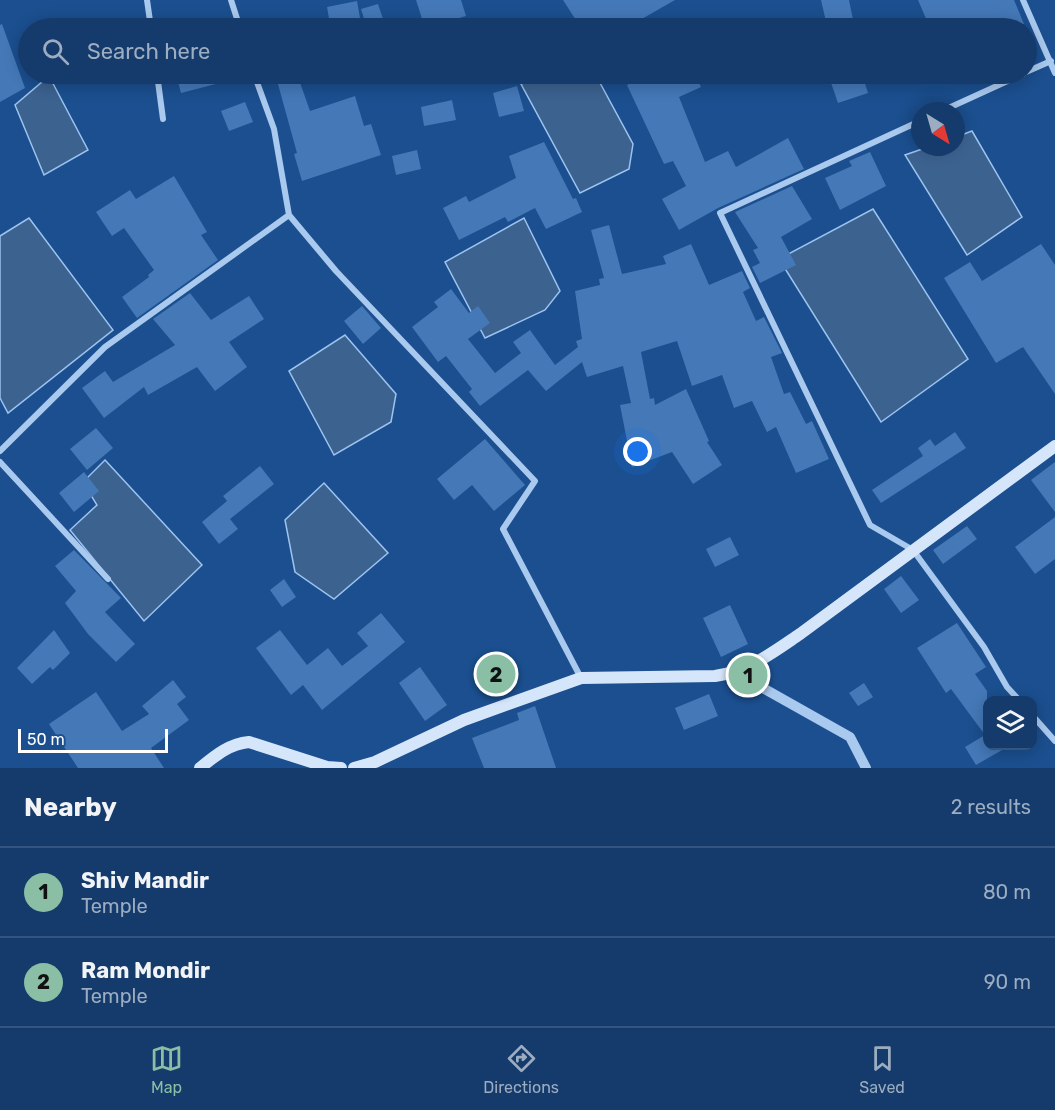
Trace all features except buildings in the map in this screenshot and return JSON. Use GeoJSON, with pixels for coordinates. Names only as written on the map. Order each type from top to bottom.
{"type":"FeatureCollection","features":[{"type":"Feature","properties":{"kind":"main road"},"geometry":{"type":"LineString","coordinates":[[354,768],[375,762],[464,720],[581,678],[715,676],[736,673],[759,662],[1055,446]]}},
{"type":"Feature","properties":{"kind":"main road"},"geometry":{"type":"LineString","coordinates":[[200,768],[222,750],[237,743],[249,742],[327,767],[341,768]]}},
{"type":"Feature","properties":{"kind":"street"},"geometry":{"type":"LineString","coordinates":[[147,0],[150,18]]}},
{"type":"Feature","properties":{"kind":"street"},"geometry":{"type":"LineString","coordinates":[[231,0],[237,18]]}},
{"type":"Feature","properties":{"kind":"street"},"geometry":{"type":"LineString","coordinates":[[1023,0],[1031,18]]}},
{"type":"Feature","properties":{"kind":"street"},"geometry":{"type":"LineString","coordinates":[[1037,30],[1055,73]]}},
{"type":"Feature","properties":{"kind":"street"},"geometry":{"type":"LineString","coordinates":[[1037,67],[1051,61]]}},
{"type":"Feature","properties":{"kind":"street"},"geometry":{"type":"LineString","coordinates":[[158,84],[163,119]]}},
{"type":"Feature","properties":{"kind":"street"},"geometry":{"type":"LineString","coordinates":[[258,84],[274,129],[289,214],[336,272],[535,481],[503,529],[581,678]]}},
{"type":"Feature","properties":{"kind":"street"},"geometry":{"type":"LineString","coordinates":[[962,102],[1001,84]]}},
{"type":"Feature","properties":{"kind":"street"},"geometry":{"type":"LineString","coordinates":[[911,125],[720,213],[870,525],[913,550],[978,638],[1007,687],[1015,696]]}},
{"type":"Feature","properties":{"kind":"street"},"geometry":{"type":"LineString","coordinates":[[0,451],[105,347],[289,214]]}},
{"type":"Feature","properties":{"kind":"street"},"geometry":{"type":"LineString","coordinates":[[0,462],[108,579]]}},
{"type":"Feature","properties":{"kind":"street"},"geometry":{"type":"LineString","coordinates":[[736,673],[850,737],[866,768]]}},
{"type":"Feature","properties":{"kind":"street"},"geometry":{"type":"LineString","coordinates":[[1037,721],[1055,741]]}},
{"type":"Feature","properties":{"kind":"water"},"geometry":{"type":"Polygon","coordinates":[[[40,84],[53,84],[88,150],[44,175],[15,105],[40,84]]]}},
{"type":"Feature","properties":{"kind":"water"},"geometry":{"type":"Polygon","coordinates":[[[521,84],[601,84],[633,144],[629,169],[580,193],[521,84]]]}},
{"type":"Feature","properties":{"kind":"water"},"geometry":{"type":"Polygon","coordinates":[[[972,131],[1022,217],[967,255],[905,155],[911,153],[911,156],[965,156],[965,134],[972,131]]]}},
{"type":"Feature","properties":{"kind":"water"},"geometry":{"type":"Polygon","coordinates":[[[873,209],[968,359],[881,422],[779,259],[873,209]]]}},
{"type":"Feature","properties":{"kind":"water"},"geometry":{"type":"Polygon","coordinates":[[[29,218],[113,330],[8,413],[0,398],[0,236],[29,218]]]}},
{"type":"Feature","properties":{"kind":"water"},"geometry":{"type":"Polygon","coordinates":[[[524,218],[560,291],[545,310],[485,338],[445,262],[524,218]]]}},
{"type":"Feature","properties":{"kind":"water"},"geometry":{"type":"Polygon","coordinates":[[[345,335],[396,394],[391,422],[334,455],[289,371],[345,335]]]}},
{"type":"Feature","properties":{"kind":"water"},"geometry":{"type":"Polygon","coordinates":[[[105,460],[202,565],[144,621],[70,530],[97,505],[83,482],[105,460]]]}},
{"type":"Feature","properties":{"kind":"water"},"geometry":{"type":"Polygon","coordinates":[[[324,483],[388,553],[334,599],[295,572],[285,520],[324,483]]]}},
{"type":"Feature","properties":{"kind":"place","name":"Ram Mondir"},"geometry":{"type":"Point","coordinates":[496,674]}},
{"type":"Feature","properties":{"kind":"place","name":"Shiv Mandir"},"geometry":{"type":"Point","coordinates":[748,675]}}]}
